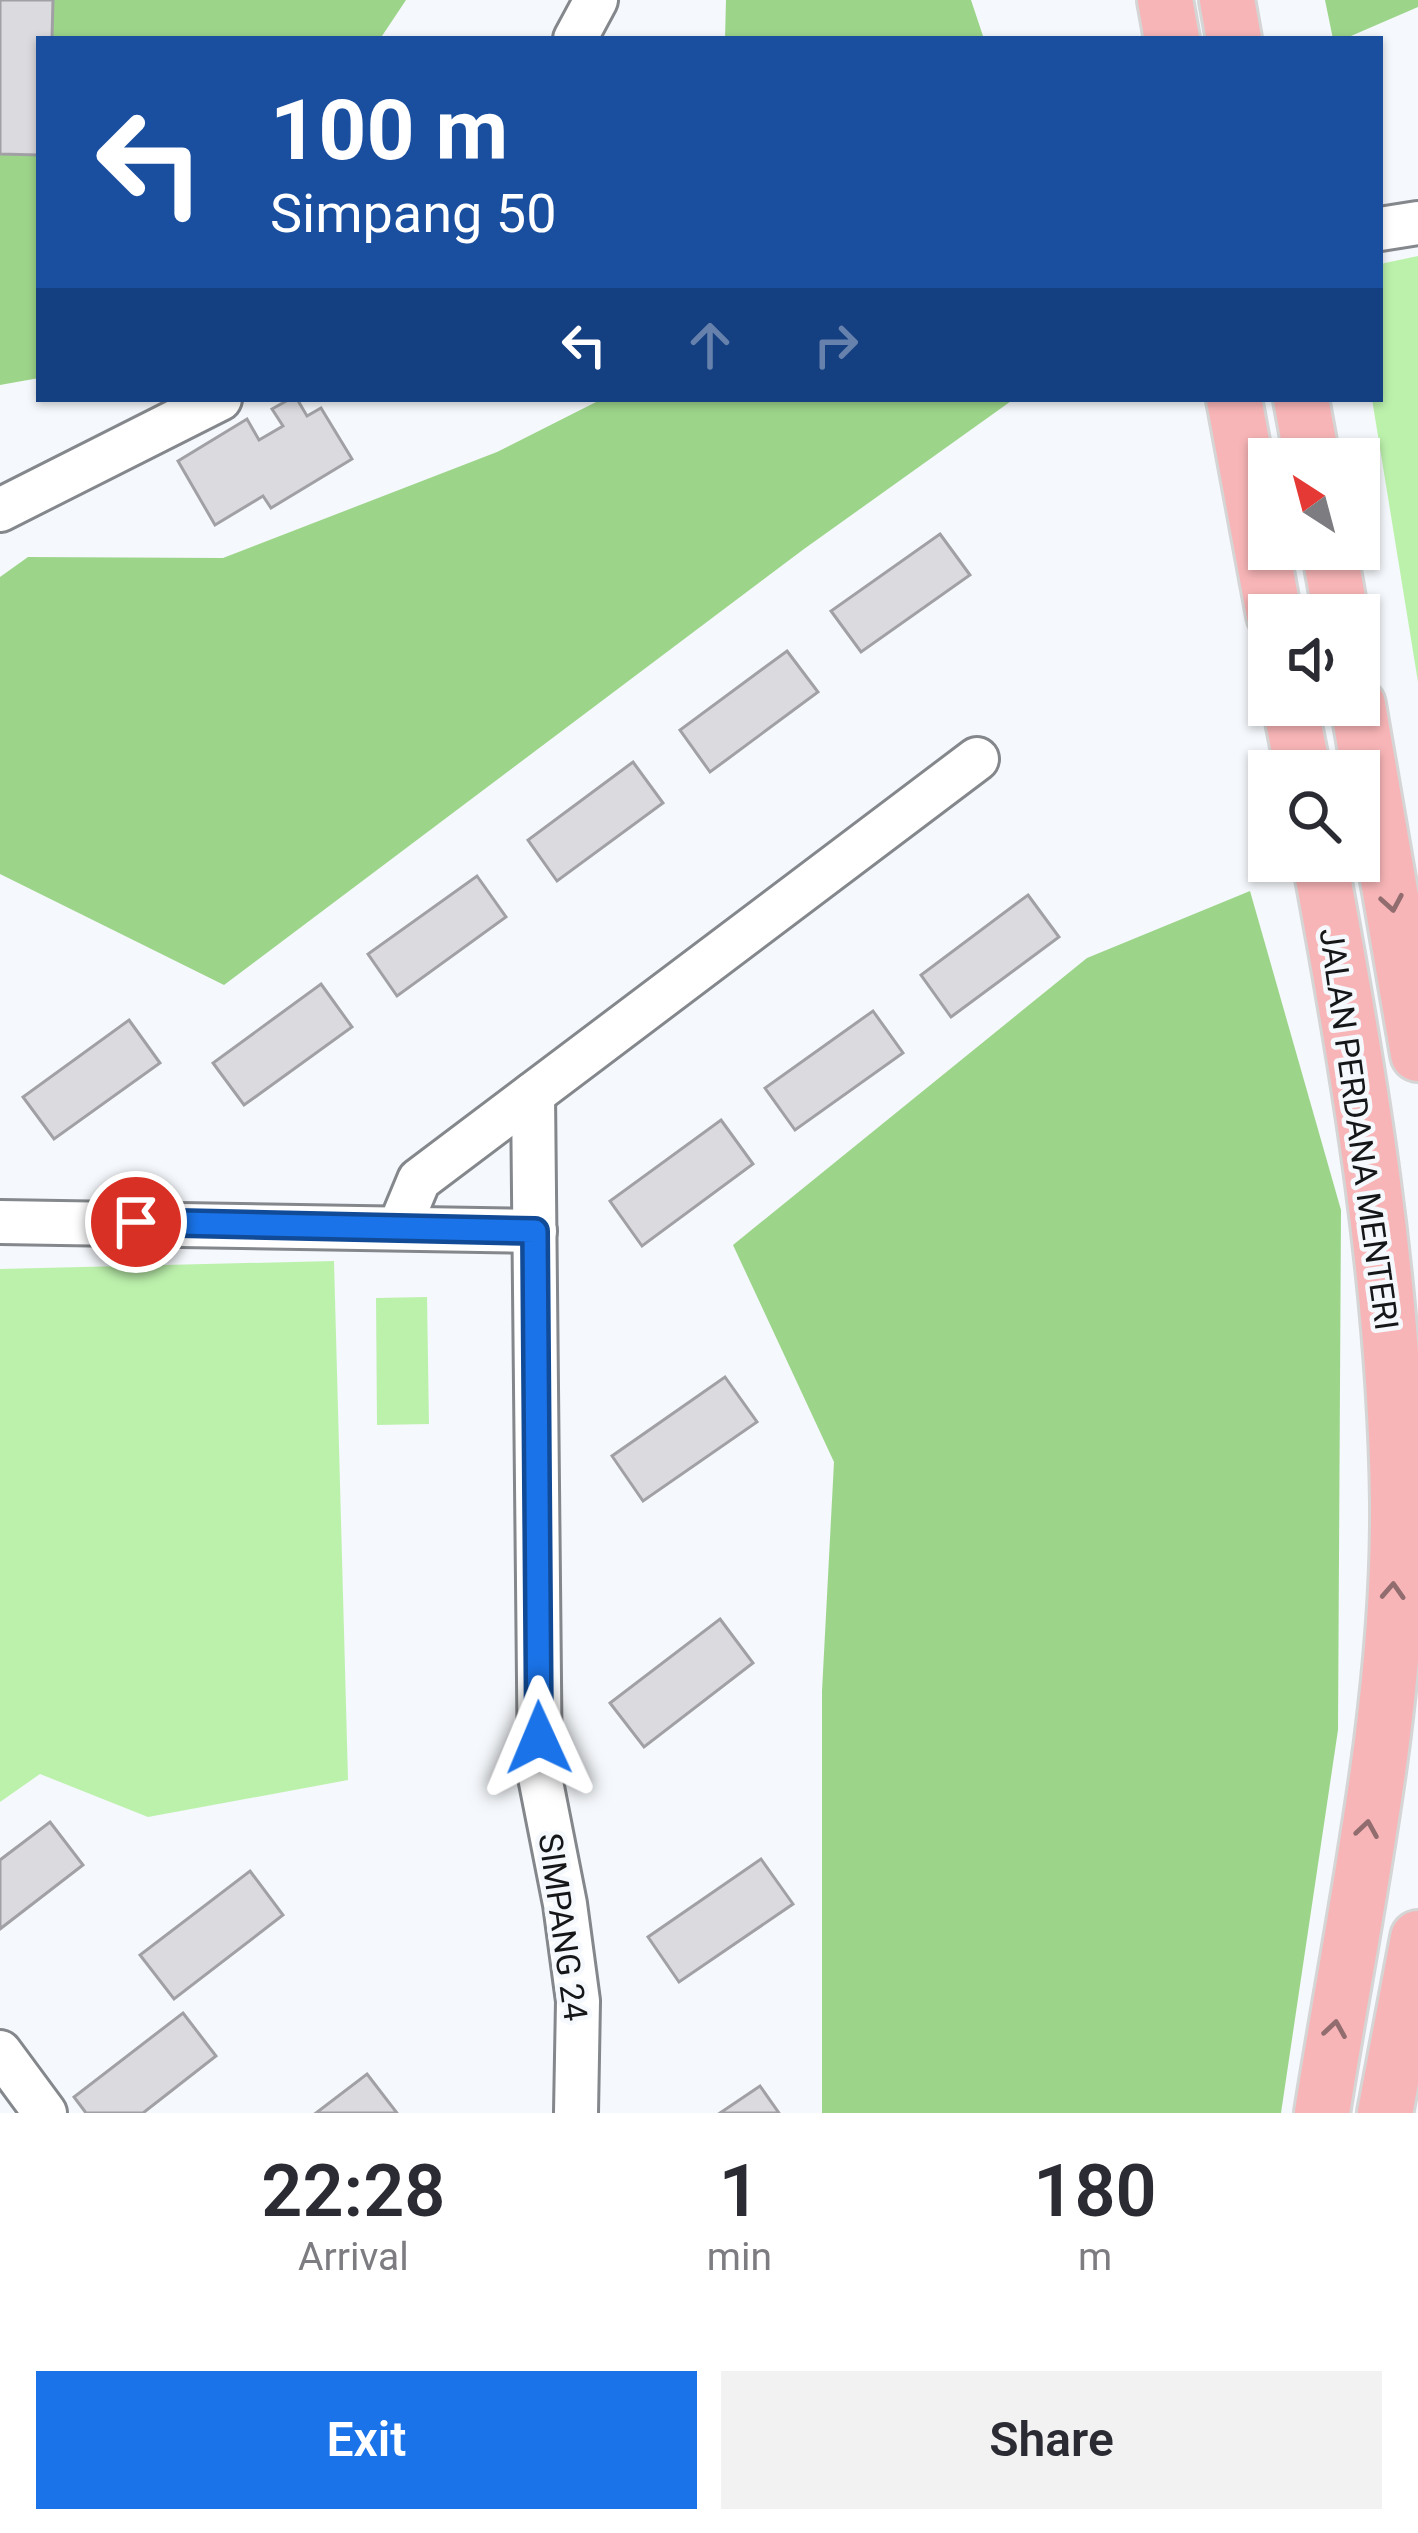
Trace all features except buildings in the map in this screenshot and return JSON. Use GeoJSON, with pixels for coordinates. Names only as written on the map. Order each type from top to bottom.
{"type":"FeatureCollection","features":[{"type":"Feature","properties":{"kind":"main road"},"geometry":{"type":"LineString","coordinates":[[1165,0],[1171,36]]}},
{"type":"Feature","properties":{"kind":"main road"},"geometry":{"type":"LineString","coordinates":[[1227,0],[1233,36]]}},
{"type":"Feature","properties":{"kind":"main road"},"geometry":{"type":"LineString","coordinates":[[1235,402],[1270,594]]}},
{"type":"Feature","properties":{"kind":"main road"},"geometry":{"type":"LineString","coordinates":[[1268,402],[1274,438]]}},
{"type":"Feature","properties":{"kind":"main road"},"geometry":{"type":"LineString","coordinates":[[1302,402],[1308,438]]}},
{"type":"Feature","properties":{"kind":"main road","name":"JALAN PERDANA MENTERI"},"geometry":{"type":"LineString","coordinates":[[1362,726],[1418,1054]]}},
{"type":"Feature","properties":{"kind":"main road","name":"JALAN PERDANA MENTERI"},"geometry":{"type":"LineString","coordinates":[[1322,882],[1383,1256],[1398,1502],[1402,1709],[1322,2113]]}},
{"type":"Feature","properties":{"kind":"main road"},"geometry":{"type":"LineString","coordinates":[[1385,2113],[1418,1938]]}},
{"type":"Feature","properties":{"kind":"street"},"geometry":{"type":"LineString","coordinates":[[577,36],[596,0]]}},
{"type":"Feature","properties":{"kind":"street"},"geometry":{"type":"LineString","coordinates":[[1383,229],[1418,223]]}},
{"type":"Feature","properties":{"kind":"street"},"geometry":{"type":"LineString","coordinates":[[0,509],[214,402]]}},
{"type":"Feature","properties":{"kind":"street"},"geometry":{"type":"LineString","coordinates":[[399,1228],[419,1180],[977,758]]}},
{"type":"Feature","properties":{"kind":"street","name":"SIMPANG 24"},"geometry":{"type":"LineString","coordinates":[[533,1094],[540,1777],[578,2002],[576,2113]]}},
{"type":"Feature","properties":{"kind":"street"},"geometry":{"type":"LineString","coordinates":[[0,1222],[535,1231]]}},
{"type":"Feature","properties":{"kind":"street"},"geometry":{"type":"LineString","coordinates":[[0,2052],[45,2113]]}},
{"type":"Feature","properties":{"kind":"green space"},"geometry":{"type":"Polygon","coordinates":[[[0,0],[406,0],[382,36],[36,36],[36,379],[0,385],[0,0]]]}},
{"type":"Feature","properties":{"kind":"green space"},"geometry":{"type":"Polygon","coordinates":[[[726,0],[971,0],[983,36],[725,36],[726,0]]]}},
{"type":"Feature","properties":{"kind":"green space"},"geometry":{"type":"Polygon","coordinates":[[[1325,0],[1418,0],[1418,7],[1351,36],[1332,36],[1325,0]]]}},
{"type":"Feature","properties":{"kind":"green space"},"geometry":{"type":"Polygon","coordinates":[[[1418,256],[1418,682],[1372,402],[1383,402],[1383,263],[1418,256]]]}},
{"type":"Feature","properties":{"kind":"green space"},"geometry":{"type":"Polygon","coordinates":[[[596,402],[1010,402],[804,549],[224,985],[0,874],[0,577],[28,557],[223,558],[497,452],[596,402]]]}},
{"type":"Feature","properties":{"kind":"green space"},"geometry":{"type":"Polygon","coordinates":[[[1250,891],[1341,1210],[1338,1730],[1281,2113],[822,2113],[822,1691],[834,1462],[733,1245],[1087,958],[1250,891]]]}},
{"type":"Feature","properties":{"kind":"green space"},"geometry":{"type":"Polygon","coordinates":[[[334,1261],[348,1780],[148,1817],[40,1774],[0,1802],[0,1269],[334,1261]]]}},
{"type":"Feature","properties":{"kind":"green space"},"geometry":{"type":"Polygon","coordinates":[[[427,1297],[429,1424],[377,1425],[376,1298],[427,1297]]]}},
{"type":"Feature","properties":{"kind":"route"},"geometry":{"type":"LineString","coordinates":[[136,1222],[535,1231],[539,1738]]}}]}
